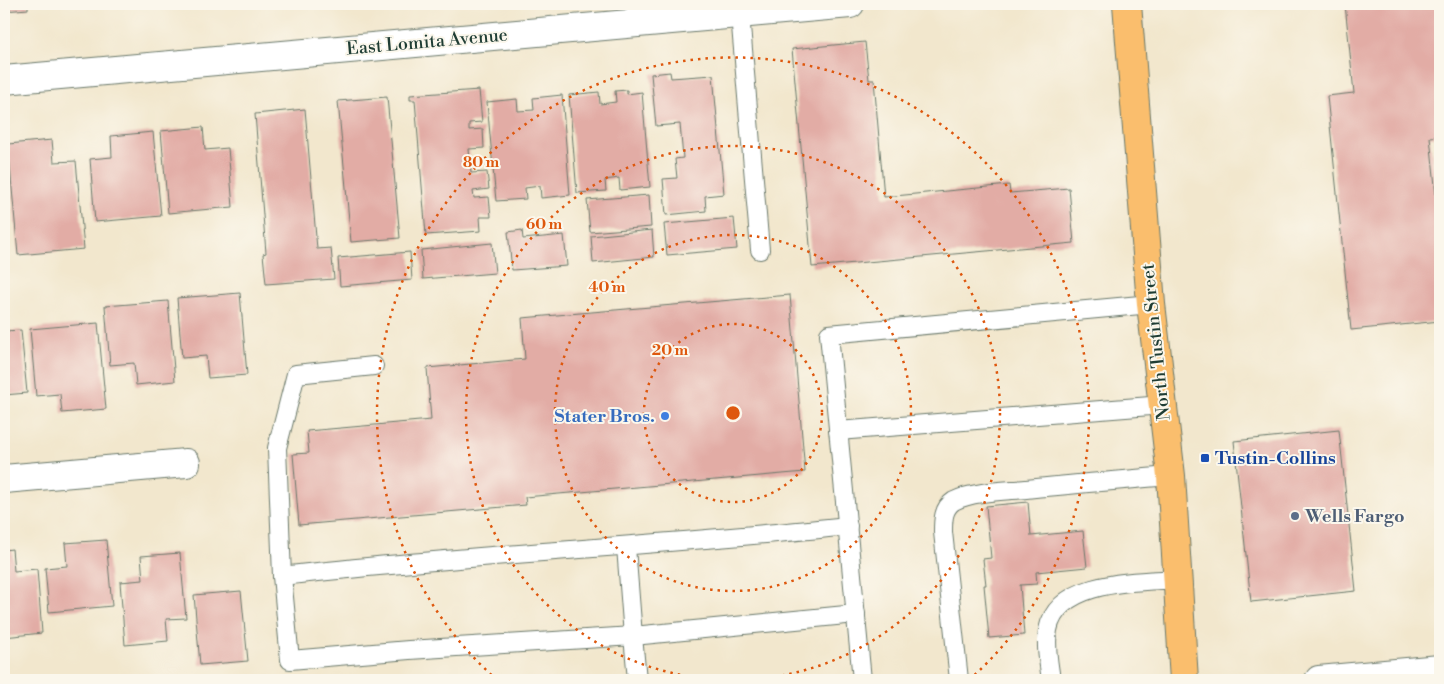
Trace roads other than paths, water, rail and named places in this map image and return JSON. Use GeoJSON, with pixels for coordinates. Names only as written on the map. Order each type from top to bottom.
{"type":"FeatureCollection","features":[{"type":"Feature","properties":{"kind":"main road","name":"North Tustin Street"},"geometry":{"type":"LineString","coordinates":[[1127,4],[1152,304],[1171,476],[1184,680]]}},
{"type":"Feature","properties":{"kind":"street","name":"East Lomita Avenue"},"geometry":{"type":"LineString","coordinates":[[4,80],[636,13],[740,14],[850,4]]}},
{"type":"Feature","properties":{"kind":"street"},"geometry":{"type":"LineString","coordinates":[[4,479],[186,463]]}},
{"type":"Feature","properties":{"kind":"street"},"geometry":{"type":"LineString","coordinates":[[1319,680],[1440,669]]}},
{"type":"Feature","properties":{"kind":"lane"},"geometry":{"type":"LineString","coordinates":[[740,14],[760,250]]}},
{"type":"Feature","properties":{"kind":"lane"},"geometry":{"type":"LineString","coordinates":[[862,680],[829,334],[1152,304]]}},
{"type":"Feature","properties":{"kind":"lane"},"geometry":{"type":"LineString","coordinates":[[374,366],[296,374],[277,448],[282,576],[290,660],[409,650],[633,636],[856,614]]}},
{"type":"Feature","properties":{"kind":"lane"},"geometry":{"type":"LineString","coordinates":[[838,432],[1163,405]]}},
{"type":"Feature","properties":{"kind":"lane"},"geometry":{"type":"LineString","coordinates":[[959,680],[943,532],[946,509],[954,502],[970,495],[1171,476]]}},
{"type":"Feature","properties":{"kind":"lane"},"geometry":{"type":"LineString","coordinates":[[282,576],[366,566],[626,547],[848,526]]}},
{"type":"Feature","properties":{"kind":"lane"},"geometry":{"type":"LineString","coordinates":[[626,547],[637,680]]}},
{"type":"Feature","properties":{"kind":"lane"},"geometry":{"type":"LineString","coordinates":[[1051,680],[1047,650],[1048,629],[1055,612],[1070,599],[1088,589],[1109,584],[1178,579]]}},
{"type":"Feature","properties":{"kind":"place","name":"Stater Bros."},"geometry":{"type":"Point","coordinates":[665,416]}},
{"type":"Feature","properties":{"kind":"place","name":"Tustin-Collins"},"geometry":{"type":"Point","coordinates":[1205,458]}},
{"type":"Feature","properties":{"kind":"place","name":"Wells Fargo"},"geometry":{"type":"Point","coordinates":[1295,516]}}]}
